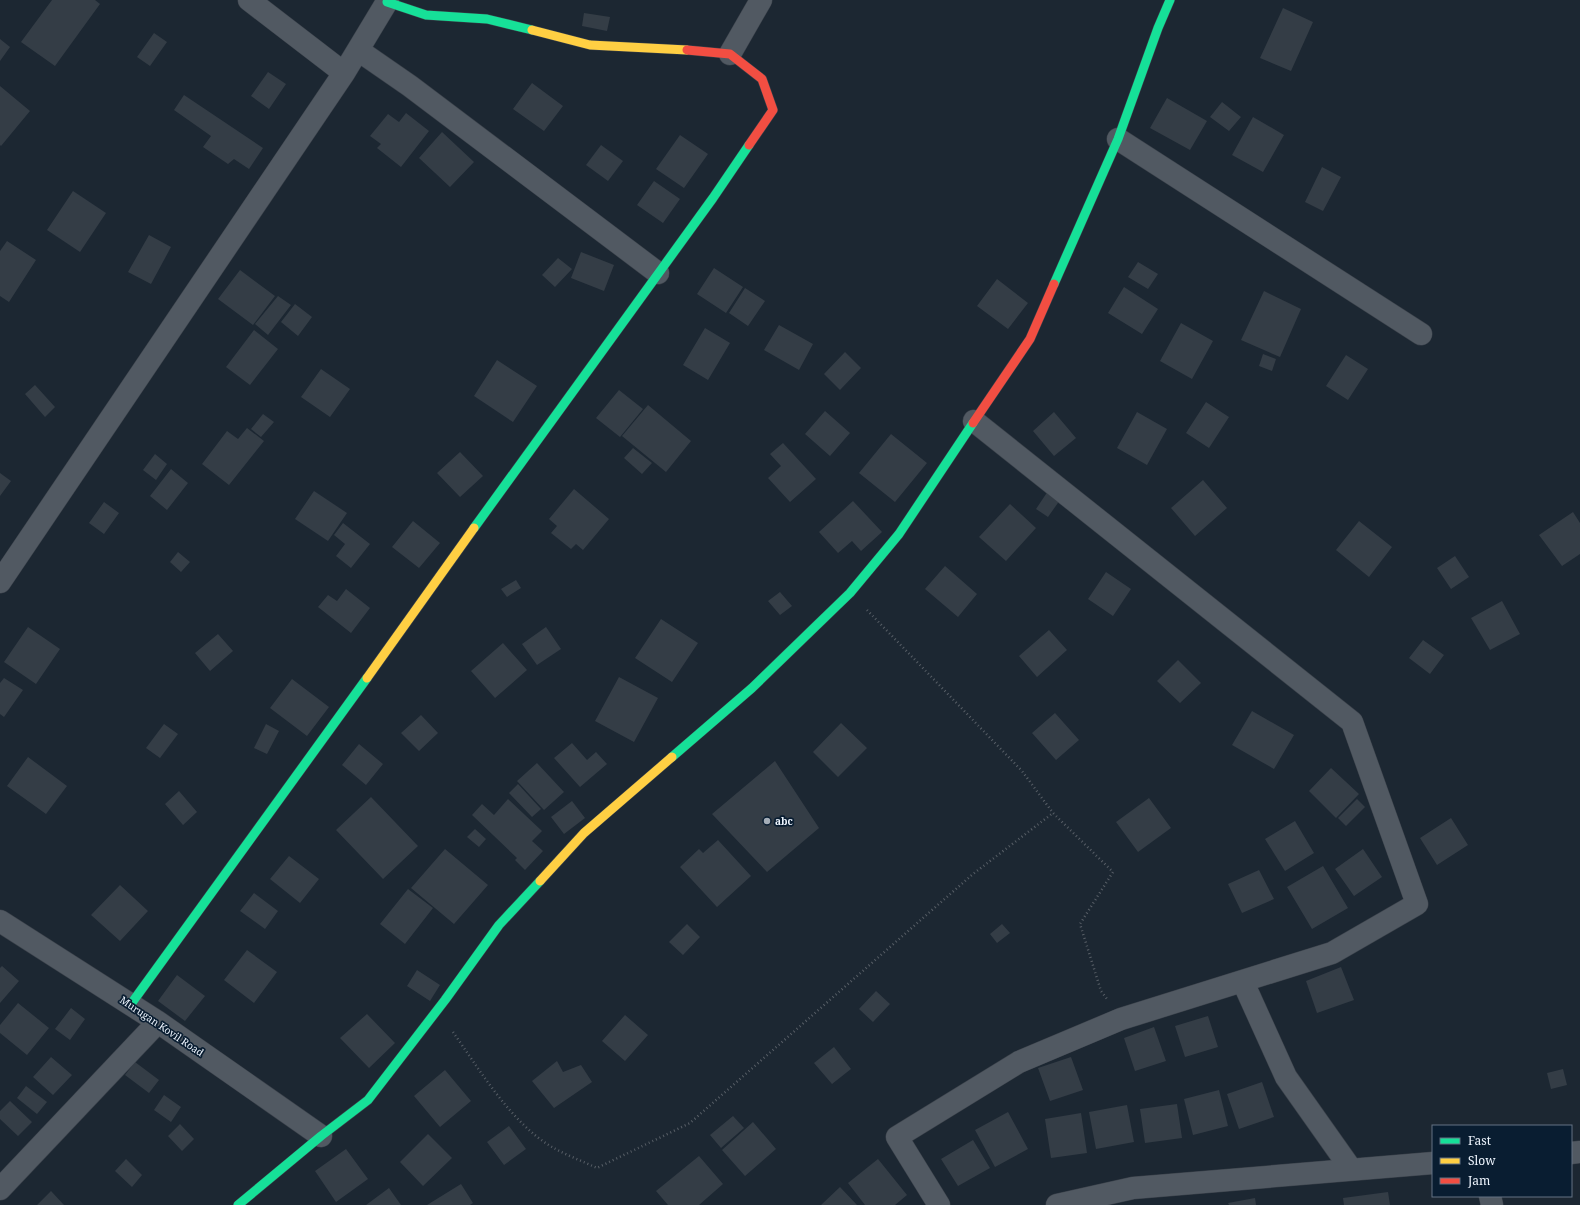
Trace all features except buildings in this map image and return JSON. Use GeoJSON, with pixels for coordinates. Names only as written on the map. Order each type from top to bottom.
{"type":"FeatureCollection","features":[{"type":"Feature","properties":{"kind":"street"},"geometry":{"type":"LineString","coordinates":[[249,0],[344,73]]}},
{"type":"Feature","properties":{"kind":"street"},"geometry":{"type":"LineString","coordinates":[[730,54],[761,0]]}},
{"type":"Feature","properties":{"kind":"street"},"geometry":{"type":"LineString","coordinates":[[238,1205],[321,1136],[368,1100],[437,1010],[499,925],[584,834],[752,688],[850,593],[899,534],[1030,339],[1118,139],[1158,28],[1170,0]]}},
{"type":"Feature","properties":{"kind":"street"},"geometry":{"type":"LineString","coordinates":[[0,582],[344,73],[387,1],[426,15],[487,19],[590,45],[674,49],[730,54],[762,79],[773,110],[713,198],[132,1004]]}},
{"type":"Feature","properties":{"kind":"street"},"geometry":{"type":"LineString","coordinates":[[358,50],[417,90],[658,273]]}},
{"type":"Feature","properties":{"kind":"street"},"geometry":{"type":"LineString","coordinates":[[1118,139],[1421,334]]}},
{"type":"Feature","properties":{"kind":"street"},"geometry":{"type":"LineString","coordinates":[[939,1205],[896,1137],[1019,1062],[1120,1020],[1332,953],[1417,904],[1352,722],[974,421]]}},
{"type":"Feature","properties":{"kind":"street","name":"Murugan Kovil Road"},"geometry":{"type":"LineString","coordinates":[[0,921],[132,1004],[321,1136]]}},
{"type":"Feature","properties":{"kind":"street"},"geometry":{"type":"LineString","coordinates":[[1243,982],[1286,1077],[1351,1169]]}},
{"type":"Feature","properties":{"kind":"street"},"geometry":{"type":"LineString","coordinates":[[0,1189],[158,1022]]}},
{"type":"Feature","properties":{"kind":"street"},"geometry":{"type":"LineString","coordinates":[[1057,1205],[1351,1169],[1432,1163]]}},
{"type":"Feature","properties":{"kind":"path"},"geometry":{"type":"LineString","coordinates":[[850,593],[1022,771],[1053,813],[1113,872],[1080,924],[1101,991],[1120,1020]]}},
{"type":"Feature","properties":{"kind":"path"},"geometry":{"type":"LineString","coordinates":[[437,1010],[490,1084],[527,1128],[552,1147],[597,1168],[690,1123],[973,874],[1053,813]]}},
{"type":"Feature","properties":{"kind":"traffic: fast"},"geometry":{"type":"LineString","coordinates":[[1054,284],[1118,139],[1158,28],[1170,0]]}},
{"type":"Feature","properties":{"kind":"traffic: fast"},"geometry":{"type":"LineString","coordinates":[[387,2],[426,15],[487,19],[532,30]]}},
{"type":"Feature","properties":{"kind":"traffic: fast"},"geometry":{"type":"LineString","coordinates":[[474,528],[713,198],[749,145]]}},
{"type":"Feature","properties":{"kind":"traffic: fast"},"geometry":{"type":"LineString","coordinates":[[672,757],[752,688],[850,593],[899,534],[973,423]]}},
{"type":"Feature","properties":{"kind":"traffic: fast"},"geometry":{"type":"LineString","coordinates":[[131,1004],[367,678]]}},
{"type":"Feature","properties":{"kind":"traffic: fast"},"geometry":{"type":"LineString","coordinates":[[238,1205],[321,1136],[368,1100],[445,1000],[499,925],[540,881]]}},
{"type":"Feature","properties":{"kind":"traffic: slow"},"geometry":{"type":"LineString","coordinates":[[532,30],[590,45],[687,50]]}},
{"type":"Feature","properties":{"kind":"traffic: slow"},"geometry":{"type":"LineString","coordinates":[[367,678],[474,528]]}},
{"type":"Feature","properties":{"kind":"traffic: slow"},"geometry":{"type":"LineString","coordinates":[[540,881],[584,833],[672,757]]}},
{"type":"Feature","properties":{"kind":"traffic: jam"},"geometry":{"type":"LineString","coordinates":[[687,50],[730,54],[762,79],[773,110],[749,145]]}},
{"type":"Feature","properties":{"kind":"traffic: jam"},"geometry":{"type":"LineString","coordinates":[[973,423],[1030,339],[1054,284]]}},
{"type":"Feature","properties":{"kind":"place","name":"abc"},"geometry":{"type":"Point","coordinates":[767,821]}}]}
